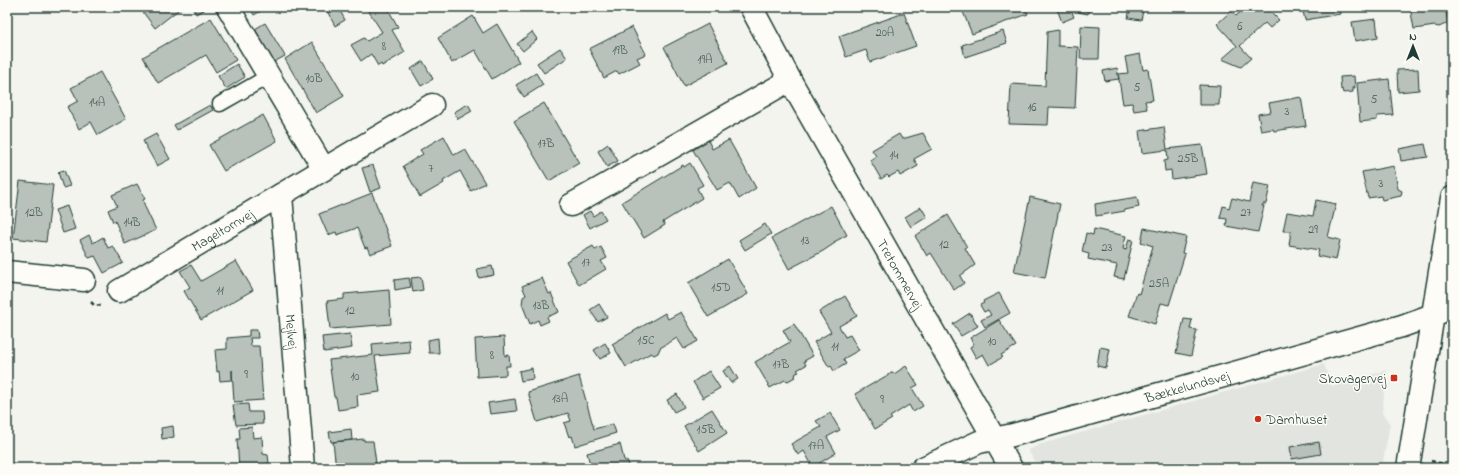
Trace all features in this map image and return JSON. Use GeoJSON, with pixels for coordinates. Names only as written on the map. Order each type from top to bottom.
{"type":"FeatureCollection","features":[{"type":"Feature","properties":{"kind":"street"},"geometry":{"type":"LineString","coordinates":[[228,7],[324,169]]}},
{"type":"Feature","properties":{"kind":"street","name":"Tretommervej"},"geometry":{"type":"LineString","coordinates":[[751,7],[790,80],[1011,468]]}},
{"type":"Feature","properties":{"kind":"street"},"geometry":{"type":"LineString","coordinates":[[571,205],[790,80]]}},
{"type":"Feature","properties":{"kind":"street","name":"Mageltornvej"},"geometry":{"type":"LineString","coordinates":[[119,291],[432,105]]}},
{"type":"Feature","properties":{"kind":"street","name":"Mejlvej"},"geometry":{"type":"LineString","coordinates":[[281,195],[303,468]]}},
{"type":"Feature","properties":{"kind":"street"},"geometry":{"type":"LineString","coordinates":[[1408,468],[1442,311],[1452,198]]}},
{"type":"Feature","properties":{"kind":"street"},"geometry":{"type":"LineString","coordinates":[[7,272],[84,280]]}},
{"type":"Feature","properties":{"kind":"street","name":"Bækkelundsvej"},"geometry":{"type":"LineString","coordinates":[[923,468],[979,442],[1020,433],[1402,326],[1442,311]]}},
{"type":"Feature","properties":{"kind":"lane"},"geometry":{"type":"LineString","coordinates":[[220,104],[269,76]]}},
{"type":"Feature","properties":{"kind":"shaded area","name":"Damhuset"},"geometry":{"type":"Polygon","coordinates":[[[1324,364],[1332,386],[1387,370],[1382,413],[1390,424],[1382,468],[1038,468],[1028,450],[1041,444],[1324,364]]]}},
{"type":"Feature","properties":{"kind":"building"},"geometry":{"type":"Polygon","coordinates":[[[139,7],[182,7],[155,28],[139,7]]]}},
{"type":"Feature","properties":{"kind":"building"},"geometry":{"type":"Polygon","coordinates":[[[192,7],[209,7],[196,14],[192,7]]]}},
{"type":"Feature","properties":{"kind":"building"},"geometry":{"type":"Polygon","coordinates":[[[250,7],[268,7],[254,15],[250,7]]]}},
{"type":"Feature","properties":{"kind":"building"},"geometry":{"type":"Polygon","coordinates":[[[329,7],[338,7],[345,20],[335,26],[326,9],[329,7]]]}},
{"type":"Feature","properties":{"kind":"building"},"geometry":{"type":"Polygon","coordinates":[[[366,7],[387,7],[398,27],[392,30],[405,52],[382,66],[381,64],[378,66],[371,54],[361,61],[351,45],[364,38],[367,41],[382,32],[366,7]]]}},
{"type":"Feature","properties":{"kind":"building"},"geometry":{"type":"Polygon","coordinates":[[[961,7],[1025,7],[1028,14],[972,34],[961,7]]]}},
{"type":"Feature","properties":{"kind":"building"},"geometry":{"type":"Polygon","coordinates":[[[1061,7],[1070,7],[1074,17],[1062,22],[1057,9],[1061,7]]]}},
{"type":"Feature","properties":{"kind":"building"},"geometry":{"type":"Polygon","coordinates":[[[1079,7],[1090,7],[1088,14],[1078,12],[1079,7]]]}},
{"type":"Feature","properties":{"kind":"building"},"geometry":{"type":"Polygon","coordinates":[[[1246,7],[1274,7],[1270,11],[1279,20],[1270,28],[1265,23],[1240,46],[1251,58],[1241,67],[1222,59],[1237,46],[1217,24],[1231,11],[1236,16],[1246,7]]]}},
{"type":"Feature","properties":{"kind":"building"},"geometry":{"type":"Polygon","coordinates":[[[1302,7],[1339,7],[1340,14],[1305,20],[1302,7]]]}},
{"type":"Feature","properties":{"kind":"building"},"geometry":{"type":"Polygon","coordinates":[[[1410,7],[1445,7],[1448,23],[1439,27],[1435,26],[1414,29],[1410,7]]]}},
{"type":"Feature","properties":{"kind":"building"},"geometry":{"type":"Polygon","coordinates":[[[1130,8],[1143,11],[1141,20],[1128,18],[1130,8]]]}},
{"type":"Feature","properties":{"kind":"building"},"geometry":{"type":"Polygon","coordinates":[[[904,13],[916,46],[870,62],[866,50],[846,57],[839,36],[904,13]]]}},
{"type":"Feature","properties":{"kind":"building"},"geometry":{"type":"Polygon","coordinates":[[[473,16],[483,33],[497,24],[519,62],[492,79],[475,50],[452,63],[438,38],[473,16]]]}},
{"type":"Feature","properties":{"kind":"building"},"geometry":{"type":"Polygon","coordinates":[[[211,18],[236,60],[216,72],[206,55],[158,83],[143,57],[211,18]]]}},
{"type":"Feature","properties":{"kind":"building"},"geometry":{"type":"Polygon","coordinates":[[[1376,19],[1378,37],[1355,41],[1352,22],[1376,19]]]}},
{"type":"Feature","properties":{"kind":"building"},"geometry":{"type":"Polygon","coordinates":[[[265,23],[285,56],[274,62],[255,29],[265,23]]]}},
{"type":"Feature","properties":{"kind":"building"},"geometry":{"type":"Polygon","coordinates":[[[708,24],[728,63],[684,86],[664,47],[708,24]]]}},
{"type":"Feature","properties":{"kind":"building"},"geometry":{"type":"Polygon","coordinates":[[[1081,26],[1100,27],[1099,59],[1080,59],[1081,26]]]}},
{"type":"Feature","properties":{"kind":"building"},"geometry":{"type":"Polygon","coordinates":[[[632,27],[646,54],[637,58],[640,63],[619,74],[617,71],[604,78],[589,49],[632,27]]]}},
{"type":"Feature","properties":{"kind":"building"},"geometry":{"type":"Polygon","coordinates":[[[1058,30],[1058,46],[1078,47],[1075,108],[1049,107],[1048,125],[1009,124],[1011,84],[1045,86],[1047,32],[1058,30]]]}},
{"type":"Feature","properties":{"kind":"building"},"geometry":{"type":"Polygon","coordinates":[[[1003,31],[1007,43],[965,57],[962,45],[1003,31]]]}},
{"type":"Feature","properties":{"kind":"building"},"geometry":{"type":"Polygon","coordinates":[[[532,32],[537,39],[523,51],[517,44],[532,32]]]}},
{"type":"Feature","properties":{"kind":"building"},"geometry":{"type":"Polygon","coordinates":[[[312,42],[344,96],[316,113],[285,59],[312,42]]]}},
{"type":"Feature","properties":{"kind":"building"},"geometry":{"type":"Polygon","coordinates":[[[560,48],[567,58],[544,73],[537,63],[560,48]]]}},
{"type":"Feature","properties":{"kind":"building"},"geometry":{"type":"Polygon","coordinates":[[[1140,54],[1143,70],[1148,69],[1153,100],[1145,101],[1147,109],[1134,111],[1132,103],[1123,104],[1118,74],[1128,73],[1125,57],[1140,54]]]}},
{"type":"Feature","properties":{"kind":"building"},"geometry":{"type":"Polygon","coordinates":[[[423,61],[433,79],[421,86],[411,69],[423,61]]]}},
{"type":"Feature","properties":{"kind":"building"},"geometry":{"type":"Polygon","coordinates":[[[237,64],[245,77],[226,89],[218,76],[237,64]]]}},
{"type":"Feature","properties":{"kind":"building"},"geometry":{"type":"Polygon","coordinates":[[[1117,68],[1119,79],[1105,81],[1103,71],[1117,68]]]}},
{"type":"Feature","properties":{"kind":"building"},"geometry":{"type":"Polygon","coordinates":[[[1418,69],[1419,90],[1398,92],[1397,70],[1418,69]]]}},
{"type":"Feature","properties":{"kind":"building"},"geometry":{"type":"Polygon","coordinates":[[[100,72],[126,119],[98,135],[91,122],[79,129],[67,107],[78,101],[71,88],[100,72]]]}},
{"type":"Feature","properties":{"kind":"building"},"geometry":{"type":"Polygon","coordinates":[[[536,73],[543,85],[524,97],[516,85],[536,73]]]}},
{"type":"Feature","properties":{"kind":"building"},"geometry":{"type":"Polygon","coordinates":[[[1354,76],[1355,88],[1353,88],[1353,92],[1343,93],[1342,89],[1341,90],[1340,77],[1354,76]]]}},
{"type":"Feature","properties":{"kind":"building"},"geometry":{"type":"Polygon","coordinates":[[[1389,79],[1393,115],[1377,116],[1377,120],[1360,122],[1357,83],[1389,79]]]}},
{"type":"Feature","properties":{"kind":"building"},"geometry":{"type":"Polygon","coordinates":[[[1199,85],[1220,86],[1219,105],[1199,105],[1199,85]]]}},
{"type":"Feature","properties":{"kind":"building"},"geometry":{"type":"Polygon","coordinates":[[[1301,97],[1306,126],[1274,131],[1273,129],[1261,131],[1258,114],[1271,112],[1269,103],[1301,97]]]}},
{"type":"Feature","properties":{"kind":"building"},"geometry":{"type":"Polygon","coordinates":[[[544,103],[579,163],[549,181],[514,121],[544,103]]]}},
{"type":"Feature","properties":{"kind":"building"},"geometry":{"type":"Polygon","coordinates":[[[468,104],[472,111],[458,119],[454,112],[468,104]]]}},
{"type":"Feature","properties":{"kind":"building"},"geometry":{"type":"Polygon","coordinates":[[[210,105],[213,110],[177,130],[174,125],[210,105]]]}},
{"type":"Feature","properties":{"kind":"building"},"geometry":{"type":"Polygon","coordinates":[[[263,115],[277,141],[224,171],[209,145],[263,115]]]}},
{"type":"Feature","properties":{"kind":"building"},"geometry":{"type":"Polygon","coordinates":[[[1164,127],[1167,149],[1202,145],[1207,174],[1172,179],[1171,170],[1165,171],[1164,161],[1168,160],[1167,150],[1142,153],[1139,131],[1164,127]]]}},
{"type":"Feature","properties":{"kind":"building"},"geometry":{"type":"Polygon","coordinates":[[[923,133],[932,149],[914,159],[918,166],[900,176],[898,172],[889,177],[887,175],[881,179],[870,160],[876,156],[872,150],[899,134],[902,139],[923,133]]]}},
{"type":"Feature","properties":{"kind":"building"},"geometry":{"type":"Polygon","coordinates":[[[156,134],[170,159],[157,166],[143,141],[156,134]]]}},
{"type":"Feature","properties":{"kind":"building"},"geometry":{"type":"Polygon","coordinates":[[[444,136],[454,155],[465,149],[485,183],[471,191],[460,171],[443,181],[444,183],[420,197],[403,166],[423,154],[420,150],[444,136]]]}},
{"type":"Feature","properties":{"kind":"building"},"geometry":{"type":"Polygon","coordinates":[[[708,140],[712,149],[729,140],[756,188],[739,199],[730,183],[717,190],[693,150],[708,140]]]}},
{"type":"Feature","properties":{"kind":"building"},"geometry":{"type":"Polygon","coordinates":[[[608,144],[618,161],[607,167],[598,151],[608,144]]]}},
{"type":"Feature","properties":{"kind":"building"},"geometry":{"type":"Polygon","coordinates":[[[1425,144],[1428,157],[1401,161],[1399,149],[1425,144]]]}},
{"type":"Feature","properties":{"kind":"building"},"geometry":{"type":"Polygon","coordinates":[[[690,163],[703,185],[697,188],[702,198],[663,222],[665,225],[644,238],[622,202],[683,165],[684,167],[690,163]]]}},
{"type":"Feature","properties":{"kind":"building"},"geometry":{"type":"Polygon","coordinates":[[[373,165],[381,188],[370,192],[362,168],[373,165]]]}},
{"type":"Feature","properties":{"kind":"building"},"geometry":{"type":"Polygon","coordinates":[[[1394,166],[1398,189],[1402,191],[1401,196],[1382,200],[1381,196],[1368,198],[1362,172],[1394,166]]]}},
{"type":"Feature","properties":{"kind":"building"},"geometry":{"type":"Polygon","coordinates":[[[64,170],[70,186],[63,188],[58,172],[64,170]]]}},
{"type":"Feature","properties":{"kind":"building"},"geometry":{"type":"Polygon","coordinates":[[[20,181],[53,185],[46,242],[13,238],[20,181]]]}},
{"type":"Feature","properties":{"kind":"building"},"geometry":{"type":"Polygon","coordinates":[[[1253,183],[1270,186],[1266,204],[1263,204],[1262,206],[1264,206],[1258,232],[1226,226],[1227,219],[1220,218],[1223,206],[1229,208],[1232,198],[1249,202],[1253,183]]]}},
{"type":"Feature","properties":{"kind":"building"},"geometry":{"type":"Polygon","coordinates":[[[137,184],[145,199],[143,200],[145,207],[156,230],[125,244],[115,221],[113,222],[108,210],[117,206],[112,195],[137,184]]]}},
{"type":"Feature","properties":{"kind":"building"},"geometry":{"type":"Polygon","coordinates":[[[372,193],[392,246],[370,254],[367,247],[365,248],[357,228],[337,235],[336,232],[328,235],[319,214],[372,193]]]}},
{"type":"Feature","properties":{"kind":"building"},"geometry":{"type":"Polygon","coordinates":[[[1030,197],[1060,204],[1045,278],[1014,272],[1030,197]]]}},
{"type":"Feature","properties":{"kind":"building"},"geometry":{"type":"Polygon","coordinates":[[[1137,197],[1139,207],[1096,216],[1095,204],[1137,197]]]}},
{"type":"Feature","properties":{"kind":"building"},"geometry":{"type":"Polygon","coordinates":[[[1316,200],[1336,204],[1328,237],[1340,240],[1336,260],[1317,256],[1319,250],[1289,245],[1291,231],[1283,231],[1287,212],[1313,216],[1316,200]]]}},
{"type":"Feature","properties":{"kind":"building"},"geometry":{"type":"Polygon","coordinates":[[[67,206],[75,229],[63,233],[55,210],[67,206]]]}},
{"type":"Feature","properties":{"kind":"building"},"geometry":{"type":"Polygon","coordinates":[[[831,206],[847,235],[834,242],[835,243],[823,251],[789,269],[772,238],[831,206]]]}},
{"type":"Feature","properties":{"kind":"building"},"geometry":{"type":"Polygon","coordinates":[[[921,207],[927,217],[911,227],[905,217],[921,207]]]}},
{"type":"Feature","properties":{"kind":"building"},"geometry":{"type":"Polygon","coordinates":[[[590,211],[593,216],[601,211],[606,219],[590,228],[583,215],[590,211]]]}},
{"type":"Feature","properties":{"kind":"building"},"geometry":{"type":"Polygon","coordinates":[[[948,215],[967,247],[965,248],[975,265],[960,276],[964,283],[954,290],[931,253],[927,256],[915,236],[948,215]]]}},
{"type":"Feature","properties":{"kind":"building"},"geometry":{"type":"Polygon","coordinates":[[[765,224],[771,234],[745,250],[739,240],[765,224]]]}},
{"type":"Feature","properties":{"kind":"building"},"geometry":{"type":"Polygon","coordinates":[[[1144,228],[1186,237],[1182,253],[1185,254],[1169,305],[1161,303],[1155,324],[1129,316],[1137,293],[1139,294],[1153,246],[1141,242],[1144,228]]]}},
{"type":"Feature","properties":{"kind":"building"},"geometry":{"type":"Polygon","coordinates":[[[1094,229],[1126,236],[1123,249],[1126,250],[1129,239],[1133,240],[1124,279],[1114,277],[1117,265],[1088,259],[1089,254],[1082,252],[1086,233],[1093,235],[1094,229]]]}},
{"type":"Feature","properties":{"kind":"building"},"geometry":{"type":"Polygon","coordinates":[[[89,235],[93,243],[103,237],[108,248],[113,246],[123,263],[104,273],[95,256],[89,258],[80,240],[89,235]]]}},
{"type":"Feature","properties":{"kind":"building"},"geometry":{"type":"Polygon","coordinates":[[[593,246],[595,250],[601,247],[607,258],[601,261],[606,269],[579,285],[566,261],[593,246]]]}},
{"type":"Feature","properties":{"kind":"building"},"geometry":{"type":"Polygon","coordinates":[[[728,259],[748,294],[708,317],[688,283],[728,259]]]}},
{"type":"Feature","properties":{"kind":"building"},"geometry":{"type":"Polygon","coordinates":[[[236,261],[253,290],[201,320],[184,291],[190,287],[180,271],[191,265],[201,281],[236,261]]]}},
{"type":"Feature","properties":{"kind":"building"},"geometry":{"type":"Polygon","coordinates":[[[492,266],[494,275],[479,278],[477,269],[492,266]]]}},
{"type":"Feature","properties":{"kind":"building"},"geometry":{"type":"Polygon","coordinates":[[[421,277],[423,290],[413,292],[411,278],[421,277]]]}},
{"type":"Feature","properties":{"kind":"building"},"geometry":{"type":"Polygon","coordinates":[[[409,278],[411,287],[395,290],[394,280],[409,278]]]}},
{"type":"Feature","properties":{"kind":"building"},"geometry":{"type":"Polygon","coordinates":[[[542,278],[549,294],[551,293],[559,312],[547,317],[549,321],[540,325],[538,320],[530,324],[522,304],[523,297],[526,295],[522,286],[542,278]]]}},
{"type":"Feature","properties":{"kind":"building"},"geometry":{"type":"Polygon","coordinates":[[[389,290],[391,324],[330,329],[327,301],[344,299],[344,294],[389,290]]]}},
{"type":"Feature","properties":{"kind":"building"},"geometry":{"type":"Polygon","coordinates":[[[999,293],[1010,313],[985,327],[981,320],[991,315],[988,310],[984,312],[980,305],[984,303],[983,301],[999,293]]]}},
{"type":"Feature","properties":{"kind":"building"},"geometry":{"type":"Polygon","coordinates":[[[845,296],[857,316],[839,326],[845,337],[850,335],[859,350],[843,359],[846,364],[834,371],[831,366],[829,367],[814,342],[831,332],[819,312],[845,296]]]}},
{"type":"Feature","properties":{"kind":"building"},"geometry":{"type":"Polygon","coordinates":[[[599,304],[607,317],[598,322],[590,310],[599,304]]]}},
{"type":"Feature","properties":{"kind":"building"},"geometry":{"type":"Polygon","coordinates":[[[681,312],[698,341],[684,349],[677,338],[660,348],[658,353],[654,355],[651,353],[626,367],[612,344],[665,313],[668,319],[681,312]]]}},
{"type":"Feature","properties":{"kind":"building"},"geometry":{"type":"Polygon","coordinates":[[[970,313],[978,326],[961,336],[953,324],[970,313]]]}},
{"type":"Feature","properties":{"kind":"building"},"geometry":{"type":"Polygon","coordinates":[[[1184,319],[1192,320],[1190,329],[1197,330],[1191,356],[1176,353],[1184,319]]]}},
{"type":"Feature","properties":{"kind":"building"},"geometry":{"type":"Polygon","coordinates":[[[999,320],[1016,346],[1001,355],[1003,357],[989,365],[983,354],[976,358],[970,347],[974,344],[970,338],[999,320]]]}},
{"type":"Feature","properties":{"kind":"building"},"geometry":{"type":"Polygon","coordinates":[[[794,324],[813,356],[804,361],[806,365],[797,370],[799,372],[796,373],[795,377],[788,381],[785,380],[770,388],[755,362],[790,342],[783,330],[794,324]]]}},
{"type":"Feature","properties":{"kind":"building"},"geometry":{"type":"Polygon","coordinates":[[[249,330],[257,330],[258,338],[250,338],[251,346],[259,346],[263,400],[234,402],[232,370],[232,380],[220,381],[219,371],[217,372],[215,350],[227,349],[227,338],[249,336],[249,330]]]}},
{"type":"Feature","properties":{"kind":"building"},"geometry":{"type":"Polygon","coordinates":[[[350,334],[352,348],[324,352],[322,337],[350,334]]]}},
{"type":"Feature","properties":{"kind":"building"},"geometry":{"type":"Polygon","coordinates":[[[504,337],[505,356],[509,355],[510,366],[506,366],[506,375],[477,377],[475,339],[504,337]]]}},
{"type":"Feature","properties":{"kind":"building"},"geometry":{"type":"Polygon","coordinates":[[[438,338],[439,353],[429,353],[428,340],[438,338]]]}},
{"type":"Feature","properties":{"kind":"building"},"geometry":{"type":"Polygon","coordinates":[[[409,340],[410,353],[375,356],[380,392],[357,395],[358,407],[338,410],[336,397],[334,397],[329,360],[373,355],[372,344],[409,340]]]}},
{"type":"Feature","properties":{"kind":"building"},"geometry":{"type":"Polygon","coordinates":[[[605,343],[611,353],[600,359],[594,350],[605,343]]]}},
{"type":"Feature","properties":{"kind":"building"},"geometry":{"type":"Polygon","coordinates":[[[1100,347],[1110,349],[1106,368],[1097,366],[1100,347]]]}},
{"type":"Feature","properties":{"kind":"building"},"geometry":{"type":"Polygon","coordinates":[[[730,366],[738,379],[731,383],[723,371],[730,366]]]}},
{"type":"Feature","properties":{"kind":"building"},"geometry":{"type":"Polygon","coordinates":[[[906,366],[918,385],[912,388],[923,406],[913,412],[909,405],[890,417],[892,419],[875,429],[855,394],[893,372],[894,374],[906,366]]]}},
{"type":"Feature","properties":{"kind":"building"},"geometry":{"type":"Polygon","coordinates":[[[532,368],[533,379],[521,381],[519,371],[532,368]]]}},
{"type":"Feature","properties":{"kind":"building"},"geometry":{"type":"Polygon","coordinates":[[[709,371],[720,388],[703,398],[693,382],[709,371]]]}},
{"type":"Feature","properties":{"kind":"building"},"geometry":{"type":"Polygon","coordinates":[[[579,376],[594,429],[613,424],[616,433],[575,446],[572,436],[569,437],[564,423],[571,421],[568,413],[537,422],[528,392],[579,376]]]}},
{"type":"Feature","properties":{"kind":"building"},"geometry":{"type":"Polygon","coordinates":[[[677,394],[684,407],[674,412],[667,400],[677,394]]]}},
{"type":"Feature","properties":{"kind":"building"},"geometry":{"type":"Polygon","coordinates":[[[515,399],[517,411],[490,414],[488,403],[515,399]]]}},
{"type":"Feature","properties":{"kind":"building"},"geometry":{"type":"Polygon","coordinates":[[[248,404],[249,412],[262,412],[263,424],[236,425],[233,405],[248,404]]]}},
{"type":"Feature","properties":{"kind":"building"},"geometry":{"type":"Polygon","coordinates":[[[712,409],[727,433],[699,451],[684,426],[712,409]]]}},
{"type":"Feature","properties":{"kind":"building"},"geometry":{"type":"Polygon","coordinates":[[[830,413],[840,430],[827,437],[836,453],[813,467],[804,451],[798,455],[791,444],[821,427],[816,421],[830,413]]]}},
{"type":"Feature","properties":{"kind":"building"},"geometry":{"type":"Polygon","coordinates":[[[173,426],[174,437],[162,439],[161,428],[173,426]]]}},
{"type":"Feature","properties":{"kind":"building"},"geometry":{"type":"Polygon","coordinates":[[[252,427],[253,438],[262,437],[263,454],[268,455],[269,463],[264,464],[264,468],[239,468],[237,439],[240,439],[239,428],[252,427]]]}},
{"type":"Feature","properties":{"kind":"building"},"geometry":{"type":"Polygon","coordinates":[[[351,429],[352,440],[331,442],[329,432],[351,429]]]}},
{"type":"Feature","properties":{"kind":"building"},"geometry":{"type":"Polygon","coordinates":[[[364,439],[364,441],[373,441],[376,463],[365,464],[366,467],[336,468],[333,442],[364,439]]]}},
{"type":"Feature","properties":{"kind":"building"},"geometry":{"type":"Polygon","coordinates":[[[1319,442],[1321,454],[1292,459],[1290,447],[1319,442]]]}},
{"type":"Feature","properties":{"kind":"building"},"geometry":{"type":"Polygon","coordinates":[[[620,444],[624,460],[628,462],[630,468],[591,468],[587,453],[620,444]]]}},
{"type":"Feature","properties":{"kind":"building"},"geometry":{"type":"Polygon","coordinates":[[[858,462],[861,468],[848,468],[858,462]]]}},
{"type":"Feature","properties":{"kind":"place","name":"Skovagervej"},"geometry":{"type":"Point","coordinates":[1394,378]}},
{"type":"Feature","properties":{"kind":"place","name":"Damhuset"},"geometry":{"type":"Point","coordinates":[1258,419]}}]}
